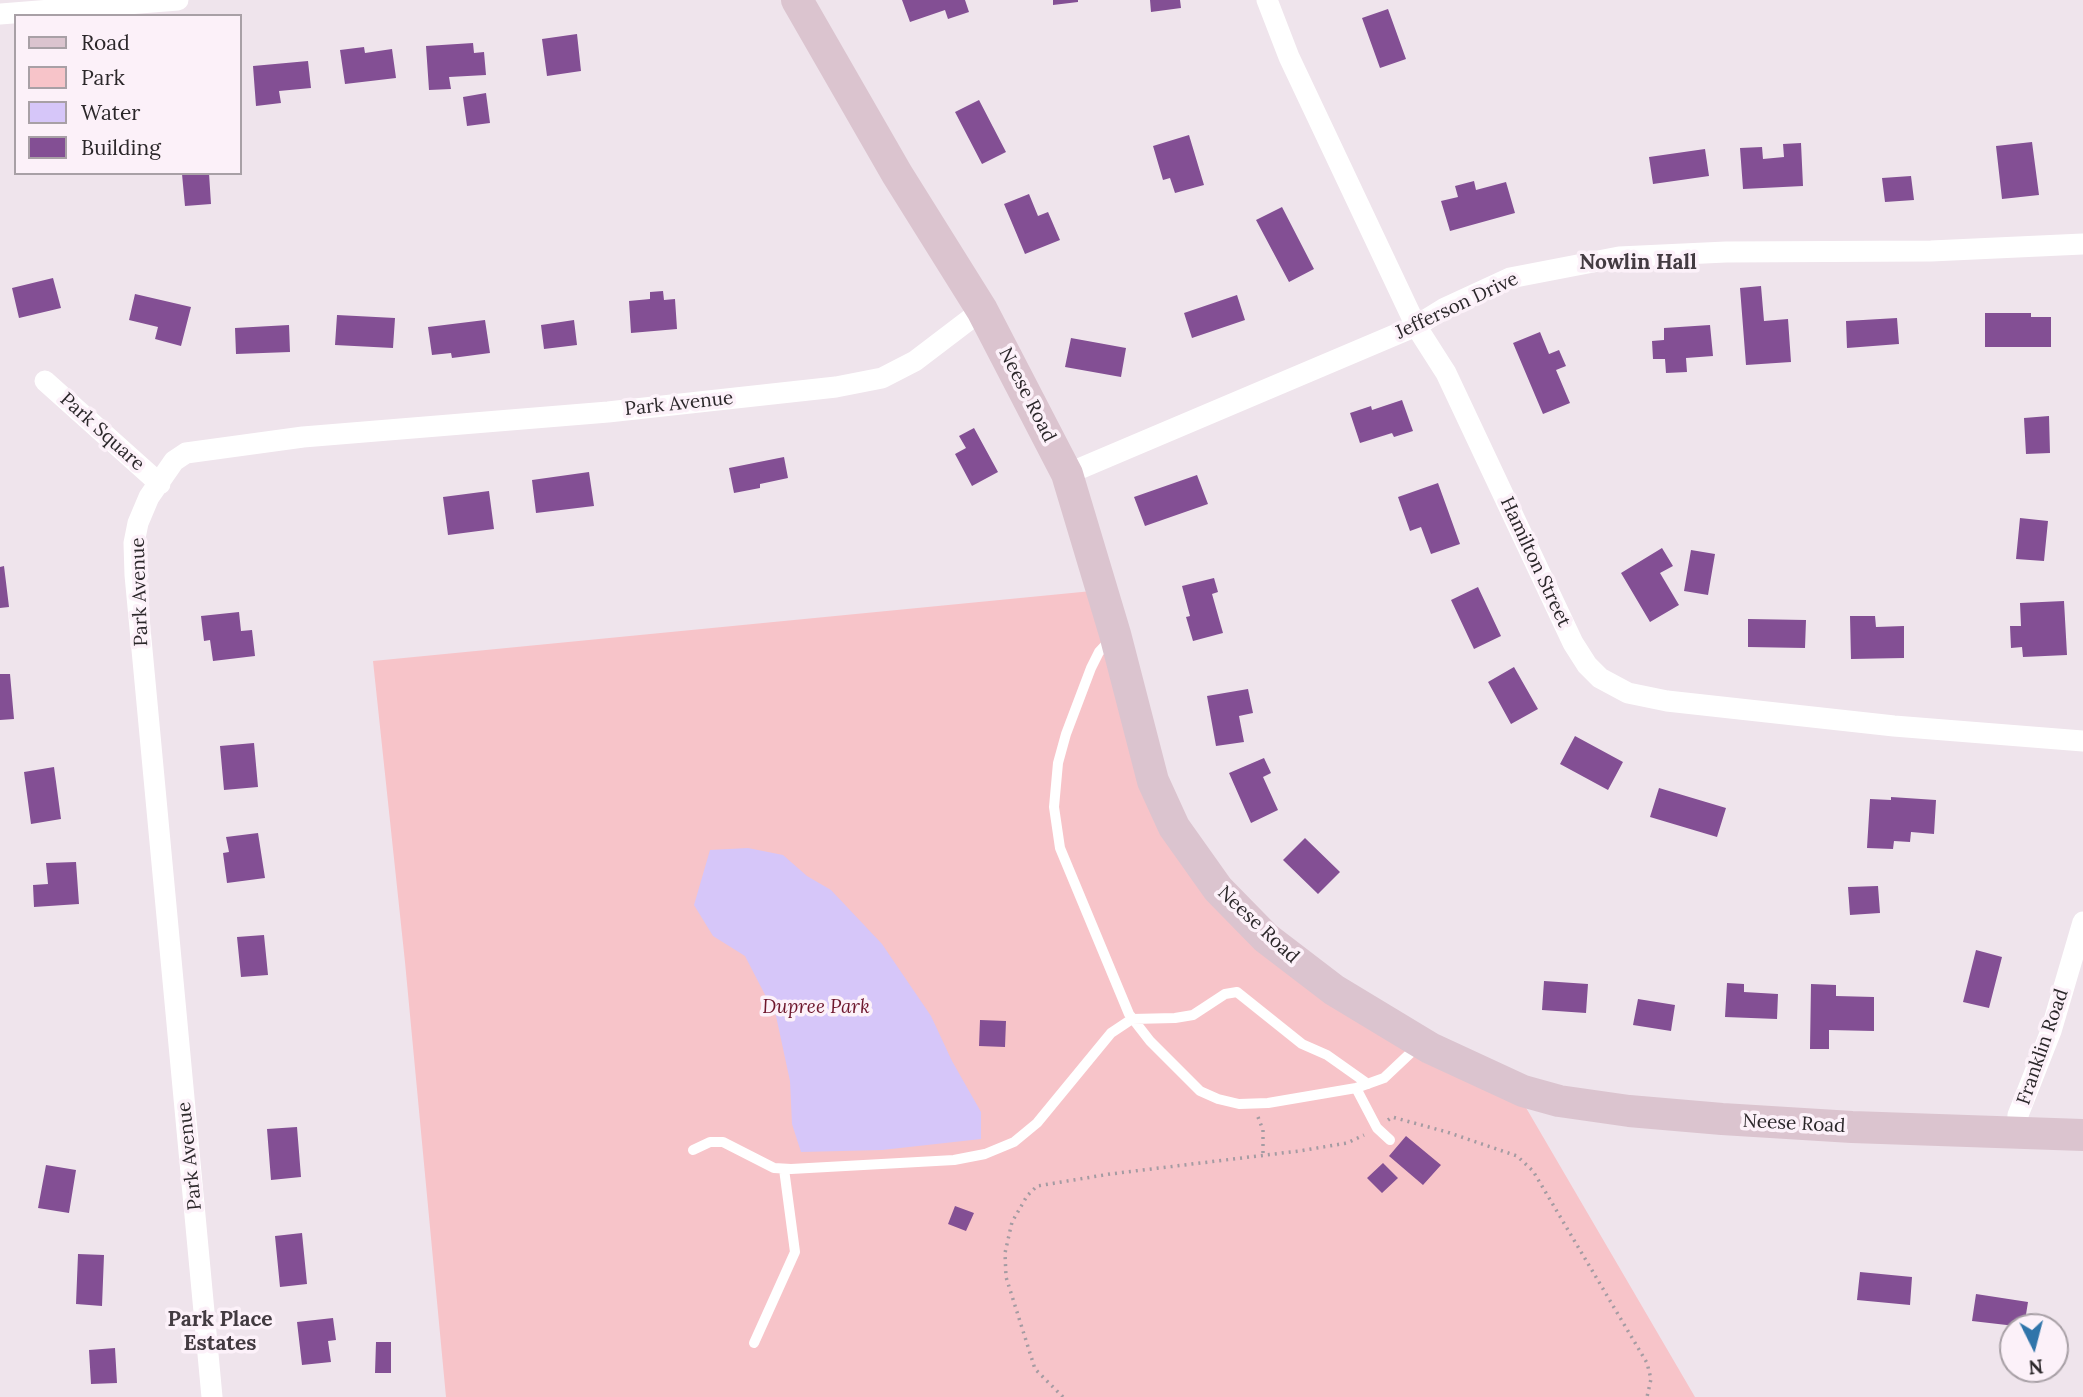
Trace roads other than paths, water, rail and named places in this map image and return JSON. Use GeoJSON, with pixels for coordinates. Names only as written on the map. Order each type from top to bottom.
{"type":"FeatureCollection","features":[{"type":"Feature","properties":{"kind":"street"},"geometry":{"type":"LineString","coordinates":[[0,14],[178,0]]}},
{"type":"Feature","properties":{"kind":"street","name":"Neese Road"},"geometry":{"type":"LineString","coordinates":[[797,0],[897,174],[982,310],[1067,474],[1115,634],[1153,781],[1174,827],[1218,889],[1266,938],[1334,990],[1421,1043],[1523,1091],[1598,1108],[1697,1118],[1839,1127],[2083,1135]]}},
{"type":"Feature","properties":{"kind":"street","name":"Hamilton Street"},"geometry":{"type":"LineString","coordinates":[[1267,0],[1289,57],[1416,326],[1446,373],[1573,643],[1587,665],[1600,678],[1628,693],[1667,701],[1894,726],[2083,741]]}},
{"type":"Feature","properties":{"kind":"street","name":"Jefferson Drive"},"geometry":{"type":"LineString","coordinates":[[1067,474],[1416,326],[1445,308],[1510,278],[1619,257],[1726,252],[1931,251],[2083,244]]}},
{"type":"Feature","properties":{"kind":"street","name":"Park Avenue"},"geometry":{"type":"LineString","coordinates":[[212,1397],[135,575],[138,523],[149,497],[174,461],[186,453],[303,437],[608,412],[836,387],[882,378],[915,361],[982,310]]}},
{"type":"Feature","properties":{"kind":"street","name":"Park Square"},"geometry":{"type":"LineString","coordinates":[[45,381],[160,484]]}},
{"type":"Feature","properties":{"kind":"street","name":"Franklin Road"},"geometry":{"type":"LineString","coordinates":[[2017,1132],[2018,1115],[2052,1031],[2083,922]]}},
{"type":"Feature","properties":{"kind":"lane"},"geometry":{"type":"LineString","coordinates":[[1115,634],[1099,652],[1091,668],[1066,734],[1058,763],[1054,807],[1060,848],[1132,1019],[1200,1091],[1239,1104],[1268,1103],[1368,1084],[1384,1078],[1421,1043]]}},
{"type":"Feature","properties":{"kind":"lane"},"geometry":{"type":"LineString","coordinates":[[693,1150],[710,1142],[723,1142],[774,1168],[784,1169],[954,1160],[985,1154],[1014,1142],[1037,1123],[1111,1033],[1132,1019],[1193,1015],[1225,994],[1237,992],[1302,1044],[1327,1055],[1368,1084]]}},
{"type":"Feature","properties":{"kind":"lane"},"geometry":{"type":"LineString","coordinates":[[1356,1088],[1377,1128],[1390,1140]]}},
{"type":"Feature","properties":{"kind":"lane"},"geometry":{"type":"LineString","coordinates":[[754,1343],[795,1252],[784,1169]]}},
{"type":"Feature","properties":{"kind":"water"},"geometry":{"type":"Polygon","coordinates":[[[748,848],[783,855],[807,876],[831,890],[882,944],[931,1016],[952,1061],[981,1112],[981,1139],[882,1150],[801,1152],[792,1124],[790,1081],[776,1016],[745,956],[713,936],[694,905],[710,850],[748,848]]]}},
{"type":"Feature","properties":{"kind":"district","name":"Nowlin Hall"},"geometry":{"type":"Point","coordinates":[1638,263]}},
{"type":"Feature","properties":{"kind":"district","name":"Park Place Estates"},"geometry":{"type":"Point","coordinates":[220,1332]}},
{"type":"Feature","properties":{"kind":"park label","name":"Dupree Park"},"geometry":{"type":"Point","coordinates":[816,1008]}}]}
